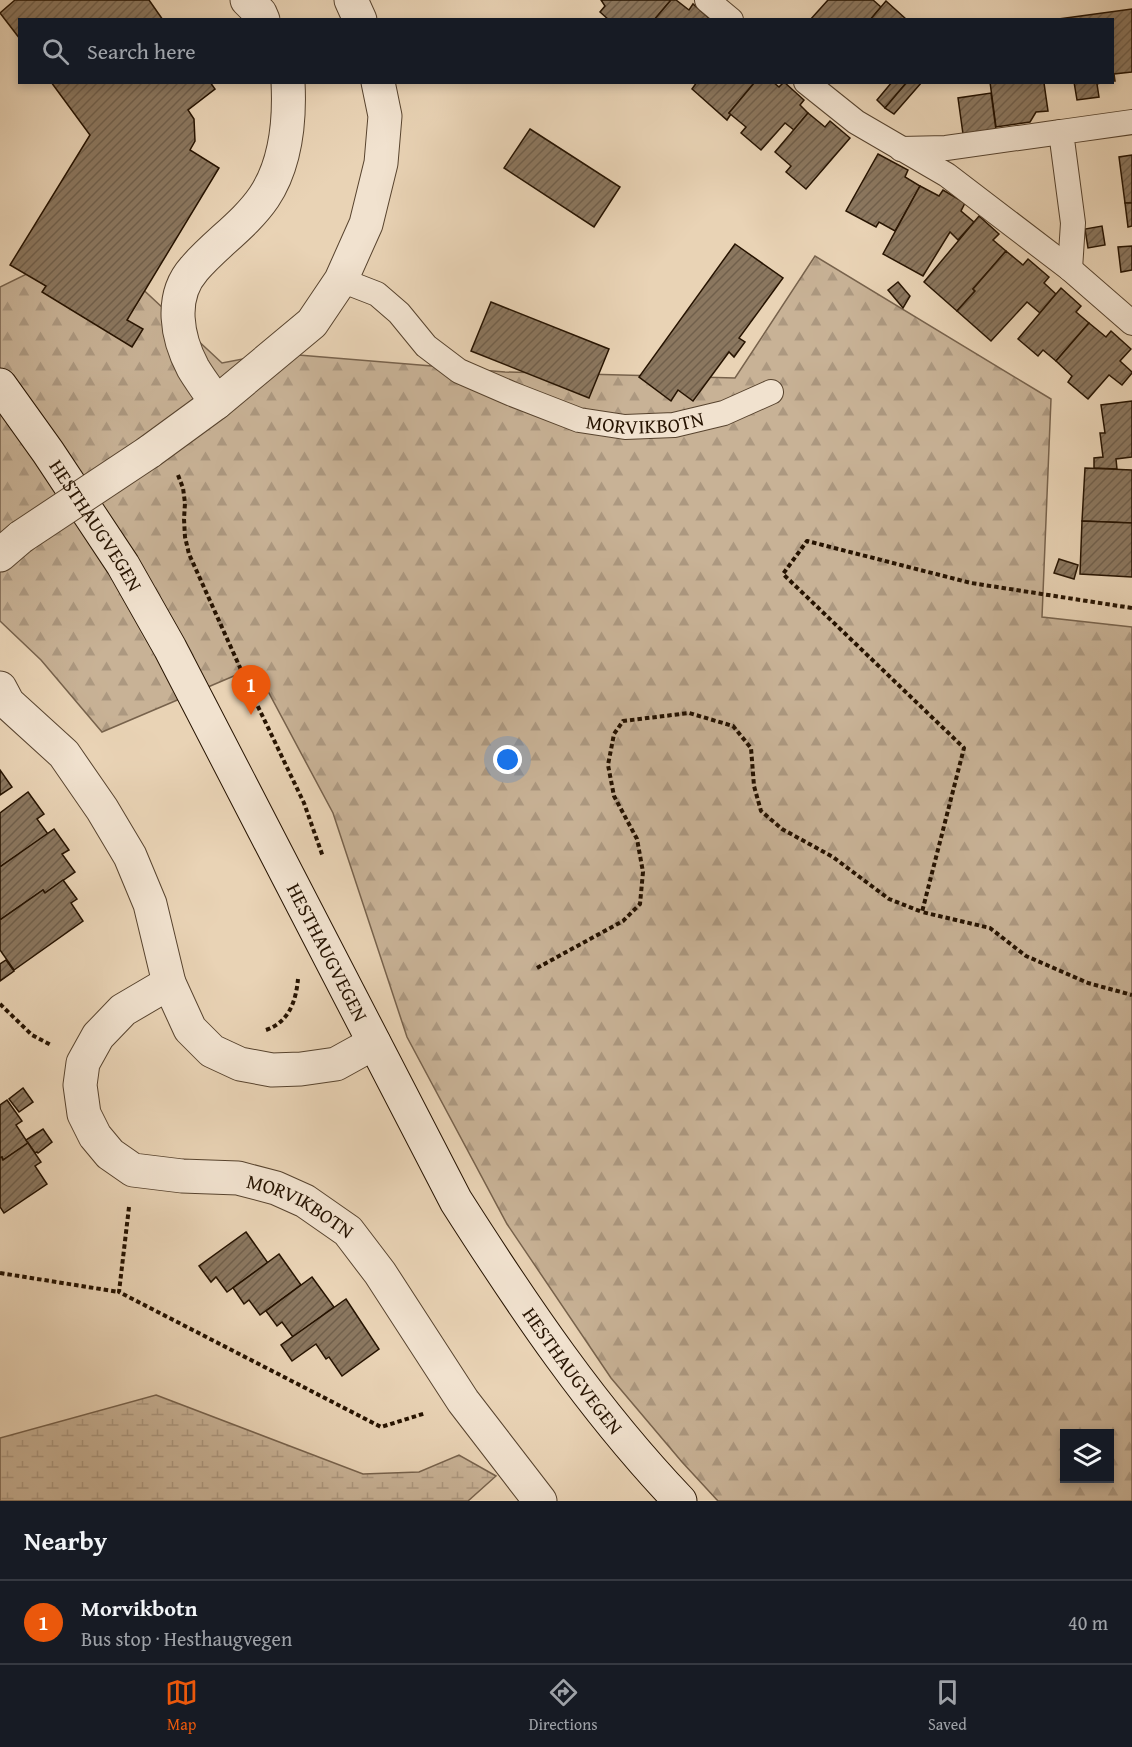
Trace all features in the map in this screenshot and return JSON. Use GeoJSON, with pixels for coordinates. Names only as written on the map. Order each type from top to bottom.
{"type":"FeatureCollection","features":[{"type":"Feature","properties":{"kind":"street"},"geometry":{"type":"LineString","coordinates":[[247,0],[262,18]]}},
{"type":"Feature","properties":{"kind":"street"},"geometry":{"type":"LineString","coordinates":[[351,0],[359,18]]}},
{"type":"Feature","properties":{"kind":"street"},"geometry":{"type":"LineString","coordinates":[[216,403],[194,369],[182,341],[178,318],[180,291],[193,270],[241,225],[264,197],[279,167],[289,122],[288,84]]}},
{"type":"Feature","properties":{"kind":"street"},"geometry":{"type":"LineString","coordinates":[[10,546],[216,403],[312,323],[341,280],[366,224],[381,163],[385,116],[378,84]]}},
{"type":"Feature","properties":{"kind":"street","name":"HESTHAUGVEGEN"},"geometry":{"type":"LineString","coordinates":[[0,385],[48,452],[129,576],[170,648],[456,1201],[503,1275],[596,1403],[680,1501]]}},
{"type":"Feature","properties":{"kind":"street"},"geometry":{"type":"LineString","coordinates":[[0,688],[8,703],[64,754],[102,809],[130,856],[150,904],[169,983],[190,1029],[212,1051],[240,1064],[272,1070],[301,1070],[336,1064],[374,1043]]}},
{"type":"Feature","properties":{"kind":"street","name":"MORVIKBOTN"},"geometry":{"type":"LineString","coordinates":[[169,983],[123,1010],[98,1036],[83,1063],[80,1085],[84,1114],[95,1137],[110,1154],[133,1170],[182,1176],[238,1178],[276,1188],[305,1201],[348,1231],[380,1273],[463,1401],[540,1501]]}},
{"type":"Feature","properties":{"kind":"lane"},"geometry":{"type":"LineString","coordinates":[[707,0],[728,18]]}},
{"type":"Feature","properties":{"kind":"lane"},"geometry":{"type":"LineString","coordinates":[[808,84],[856,122],[946,175],[1070,269],[1132,323]]}},
{"type":"Feature","properties":{"kind":"lane"},"geometry":{"type":"LineString","coordinates":[[901,149],[946,148],[1132,122]]}},
{"type":"Feature","properties":{"kind":"lane"},"geometry":{"type":"LineString","coordinates":[[1061,132],[1073,223],[1070,269]]}},
{"type":"Feature","properties":{"kind":"lane","name":"MORVIKBOTN"},"geometry":{"type":"LineString","coordinates":[[341,280],[377,294],[399,313],[426,346],[459,371],[579,420],[625,427],[674,425],[724,413],[771,392]]}},
{"type":"Feature","properties":{"kind":"path"},"geometry":{"type":"LineString","coordinates":[[154,448],[177,474],[183,488],[185,537],[197,574],[304,803],[326,866]]}},
{"type":"Feature","properties":{"kind":"path"},"geometry":{"type":"LineString","coordinates":[[922,912],[964,748],[783,574],[807,541],[971,583],[1132,608]]}},
{"type":"Feature","properties":{"kind":"path"},"geometry":{"type":"LineString","coordinates":[[537,968],[623,921],[640,904],[643,872],[637,838],[614,795],[608,765],[614,735],[623,721],[689,713],[733,726],[751,748],[754,786],[761,811],[782,829],[833,857],[889,899],[922,912],[990,928],[1026,956],[1088,983],[1132,995]]}},
{"type":"Feature","properties":{"kind":"path"},"geometry":{"type":"LineString","coordinates":[[264,1031],[273,1028],[288,1015],[297,997],[298,979],[295,969]]}},
{"type":"Feature","properties":{"kind":"path"},"geometry":{"type":"LineString","coordinates":[[0,1004],[32,1035],[83,1063]]}},
{"type":"Feature","properties":{"kind":"path"},"geometry":{"type":"LineString","coordinates":[[119,1292],[133,1170]]}},
{"type":"Feature","properties":{"kind":"path"},"geometry":{"type":"LineString","coordinates":[[0,1274],[119,1292],[381,1427],[463,1401]]}},
{"type":"Feature","properties":{"kind":"green space"},"geometry":{"type":"Polygon","coordinates":[[[92,242],[222,363],[274,353],[505,372],[735,378],[815,256],[1051,399],[1042,617],[1132,627],[1132,1501],[718,1501],[611,1378],[507,1224],[407,1037],[333,813],[255,667],[102,732],[41,660],[0,621],[0,287],[92,242]]]}},
{"type":"Feature","properties":{"kind":"green space"},"geometry":{"type":"Polygon","coordinates":[[[156,1395],[363,1474],[419,1472],[459,1455],[496,1476],[468,1501],[0,1501],[0,1438],[156,1395]]]}},
{"type":"Feature","properties":{"kind":"building"},"geometry":{"type":"Polygon","coordinates":[[[15,0],[149,0],[162,18],[18,18],[18,36],[0,13],[15,0]]]}},
{"type":"Feature","properties":{"kind":"building"},"geometry":{"type":"Polygon","coordinates":[[[601,0],[671,0],[656,18],[607,18],[600,12],[605,6],[601,0]]]}},
{"type":"Feature","properties":{"kind":"building"},"geometry":{"type":"Polygon","coordinates":[[[671,0],[676,0],[689,10],[693,4],[709,18],[656,18],[671,0]]]}},
{"type":"Feature","properties":{"kind":"building"},"geometry":{"type":"Polygon","coordinates":[[[828,0],[873,0],[881,7],[872,18],[812,18],[828,0]]]}},
{"type":"Feature","properties":{"kind":"building"},"geometry":{"type":"Polygon","coordinates":[[[886,1],[905,18],[872,18],[886,1]]]}},
{"type":"Feature","properties":{"kind":"building"},"geometry":{"type":"Polygon","coordinates":[[[1132,9],[1132,72],[1114,74],[1114,18],[1066,18],[1132,9]]]}},
{"type":"Feature","properties":{"kind":"building"},"geometry":{"type":"Polygon","coordinates":[[[52,84],[211,84],[215,89],[188,110],[194,119],[195,141],[190,150],[219,168],[127,320],[143,329],[132,347],[42,292],[46,286],[10,265],[90,135],[52,84]]]}},
{"type":"Feature","properties":{"kind":"building"},"geometry":{"type":"Polygon","coordinates":[[[696,84],[753,84],[729,113],[731,114],[727,120],[692,89],[696,84]]]}},
{"type":"Feature","properties":{"kind":"building"},"geometry":{"type":"Polygon","coordinates":[[[753,84],[775,84],[779,87],[786,84],[804,100],[800,105],[808,113],[794,130],[785,123],[761,150],[741,133],[746,127],[729,113],[753,84]]]}},
{"type":"Feature","properties":{"kind":"building"},"geometry":{"type":"Polygon","coordinates":[[[890,84],[905,84],[885,108],[877,100],[890,84]]]}},
{"type":"Feature","properties":{"kind":"building"},"geometry":{"type":"Polygon","coordinates":[[[905,84],[920,84],[894,114],[885,108],[905,84]]]}},
{"type":"Feature","properties":{"kind":"building"},"geometry":{"type":"Polygon","coordinates":[[[990,84],[1044,84],[1048,111],[1036,112],[1030,122],[996,127],[990,84]]]}},
{"type":"Feature","properties":{"kind":"building"},"geometry":{"type":"Polygon","coordinates":[[[1074,84],[1097,84],[1099,97],[1077,100],[1074,84]]]}},
{"type":"Feature","properties":{"kind":"building"},"geometry":{"type":"Polygon","coordinates":[[[991,93],[996,130],[963,134],[958,98],[991,93]]]}},
{"type":"Feature","properties":{"kind":"building"},"geometry":{"type":"Polygon","coordinates":[[[808,113],[825,127],[830,121],[850,138],[806,189],[786,172],[791,166],[775,152],[808,113]]]}},
{"type":"Feature","properties":{"kind":"building"},"geometry":{"type":"Polygon","coordinates":[[[530,129],[620,187],[594,227],[504,168],[530,129]]]}},
{"type":"Feature","properties":{"kind":"building"},"geometry":{"type":"Polygon","coordinates":[[[878,154],[908,170],[905,177],[920,186],[895,231],[879,222],[876,227],[846,211],[878,154]]]}},
{"type":"Feature","properties":{"kind":"building"},"geometry":{"type":"Polygon","coordinates":[[[1132,155],[1132,203],[1125,203],[1119,157],[1132,155]]]}},
{"type":"Feature","properties":{"kind":"building"},"geometry":{"type":"Polygon","coordinates":[[[920,186],[939,196],[943,190],[965,203],[961,211],[974,222],[958,240],[950,232],[923,276],[883,254],[920,186]]]}},
{"type":"Feature","properties":{"kind":"building"},"geometry":{"type":"Polygon","coordinates":[[[1125,203],[1132,203],[1132,226],[1128,227],[1125,203]]]}},
{"type":"Feature","properties":{"kind":"building"},"geometry":{"type":"Polygon","coordinates":[[[979,216],[999,234],[993,240],[1006,251],[957,311],[924,282],[979,216]]]}},
{"type":"Feature","properties":{"kind":"building"},"geometry":{"type":"Polygon","coordinates":[[[1102,226],[1105,245],[1088,248],[1085,229],[1102,226]]]}},
{"type":"Feature","properties":{"kind":"building"},"geometry":{"type":"Polygon","coordinates":[[[735,244],[783,278],[739,338],[745,342],[734,357],[729,352],[693,401],[678,390],[671,401],[639,377],[735,244]]]}},
{"type":"Feature","properties":{"kind":"building"},"geometry":{"type":"Polygon","coordinates":[[[1132,246],[1132,270],[1121,272],[1118,247],[1132,246]]]}},
{"type":"Feature","properties":{"kind":"building"},"geometry":{"type":"Polygon","coordinates":[[[1006,251],[1023,265],[1028,259],[1049,277],[1044,283],[1056,294],[1040,313],[1027,302],[991,341],[957,311],[1006,251]]]}},
{"type":"Feature","properties":{"kind":"building"},"geometry":{"type":"Polygon","coordinates":[[[898,282],[910,296],[903,308],[888,290],[898,282]]]}},
{"type":"Feature","properties":{"kind":"building"},"geometry":{"type":"Polygon","coordinates":[[[1061,288],[1081,306],[1076,312],[1089,323],[1056,361],[1043,350],[1038,356],[1018,339],[1061,288]]]}},
{"type":"Feature","properties":{"kind":"building"},"geometry":{"type":"Polygon","coordinates":[[[491,302],[609,349],[589,398],[471,351],[491,302]]]}},
{"type":"Feature","properties":{"kind":"building"},"geometry":{"type":"Polygon","coordinates":[[[1089,323],[1106,337],[1111,331],[1131,349],[1120,361],[1132,373],[1122,385],[1109,375],[1088,399],[1068,382],[1072,376],[1056,361],[1089,323]]]}},
{"type":"Feature","properties":{"kind":"building"},"geometry":{"type":"Polygon","coordinates":[[[1132,401],[1132,457],[1116,459],[1117,469],[1094,468],[1094,458],[1103,457],[1100,433],[1105,433],[1101,405],[1132,401]]]}},
{"type":"Feature","properties":{"kind":"building"},"geometry":{"type":"Polygon","coordinates":[[[1085,468],[1132,470],[1132,523],[1082,521],[1085,468]]]}},
{"type":"Feature","properties":{"kind":"building"},"geometry":{"type":"Polygon","coordinates":[[[1082,521],[1132,523],[1132,577],[1080,574],[1082,521]]]}},
{"type":"Feature","properties":{"kind":"building"},"geometry":{"type":"Polygon","coordinates":[[[1059,559],[1078,565],[1074,579],[1054,573],[1059,559]]]}},
{"type":"Feature","properties":{"kind":"building"},"geometry":{"type":"Polygon","coordinates":[[[0,770],[12,787],[0,795],[0,770]]]}},
{"type":"Feature","properties":{"kind":"building"},"geometry":{"type":"Polygon","coordinates":[[[28,792],[44,814],[37,819],[48,834],[0,867],[0,813],[28,792]]]}},
{"type":"Feature","properties":{"kind":"building"},"geometry":{"type":"Polygon","coordinates":[[[54,829],[69,850],[62,854],[75,872],[45,893],[43,890],[0,920],[0,867],[54,829]]]}},
{"type":"Feature","properties":{"kind":"building"},"geometry":{"type":"Polygon","coordinates":[[[63,880],[77,899],[71,903],[83,921],[14,970],[0,950],[0,920],[43,890],[45,893],[63,880]]]}},
{"type":"Feature","properties":{"kind":"building"},"geometry":{"type":"Polygon","coordinates":[[[6,960],[14,971],[0,981],[0,964],[6,960]]]}},
{"type":"Feature","properties":{"kind":"building"},"geometry":{"type":"Polygon","coordinates":[[[23,1088],[33,1102],[19,1112],[9,1099],[23,1088]]]}},
{"type":"Feature","properties":{"kind":"building"},"geometry":{"type":"Polygon","coordinates":[[[7,1100],[22,1121],[16,1125],[28,1143],[3,1160],[2,1157],[0,1158],[0,1105],[7,1100]]]}},
{"type":"Feature","properties":{"kind":"building"},"geometry":{"type":"Polygon","coordinates":[[[43,1129],[52,1142],[35,1153],[26,1140],[43,1129]]]}},
{"type":"Feature","properties":{"kind":"building"},"geometry":{"type":"Polygon","coordinates":[[[28,1143],[41,1162],[35,1166],[47,1184],[4,1213],[0,1207],[0,1158],[2,1157],[3,1160],[28,1143]]]}},
{"type":"Feature","properties":{"kind":"building"},"geometry":{"type":"Polygon","coordinates":[[[246,1232],[268,1263],[227,1292],[216,1277],[211,1282],[199,1266],[246,1232]]]}},
{"type":"Feature","properties":{"kind":"building"},"geometry":{"type":"Polygon","coordinates":[[[279,1254],[301,1285],[260,1315],[249,1300],[244,1304],[233,1288],[279,1254]]]}},
{"type":"Feature","properties":{"kind":"building"},"geometry":{"type":"Polygon","coordinates":[[[312,1277],[334,1307],[293,1337],[282,1322],[277,1326],[266,1311],[312,1277]]]}},
{"type":"Feature","properties":{"kind":"building"},"geometry":{"type":"Polygon","coordinates":[[[346,1299],[379,1349],[342,1376],[329,1357],[326,1359],[316,1344],[292,1361],[281,1345],[346,1299]]]}},
{"type":"Feature","properties":{"kind":"place","name":"Morvikbotn"},"geometry":{"type":"Point","coordinates":[251,715]}}]}
